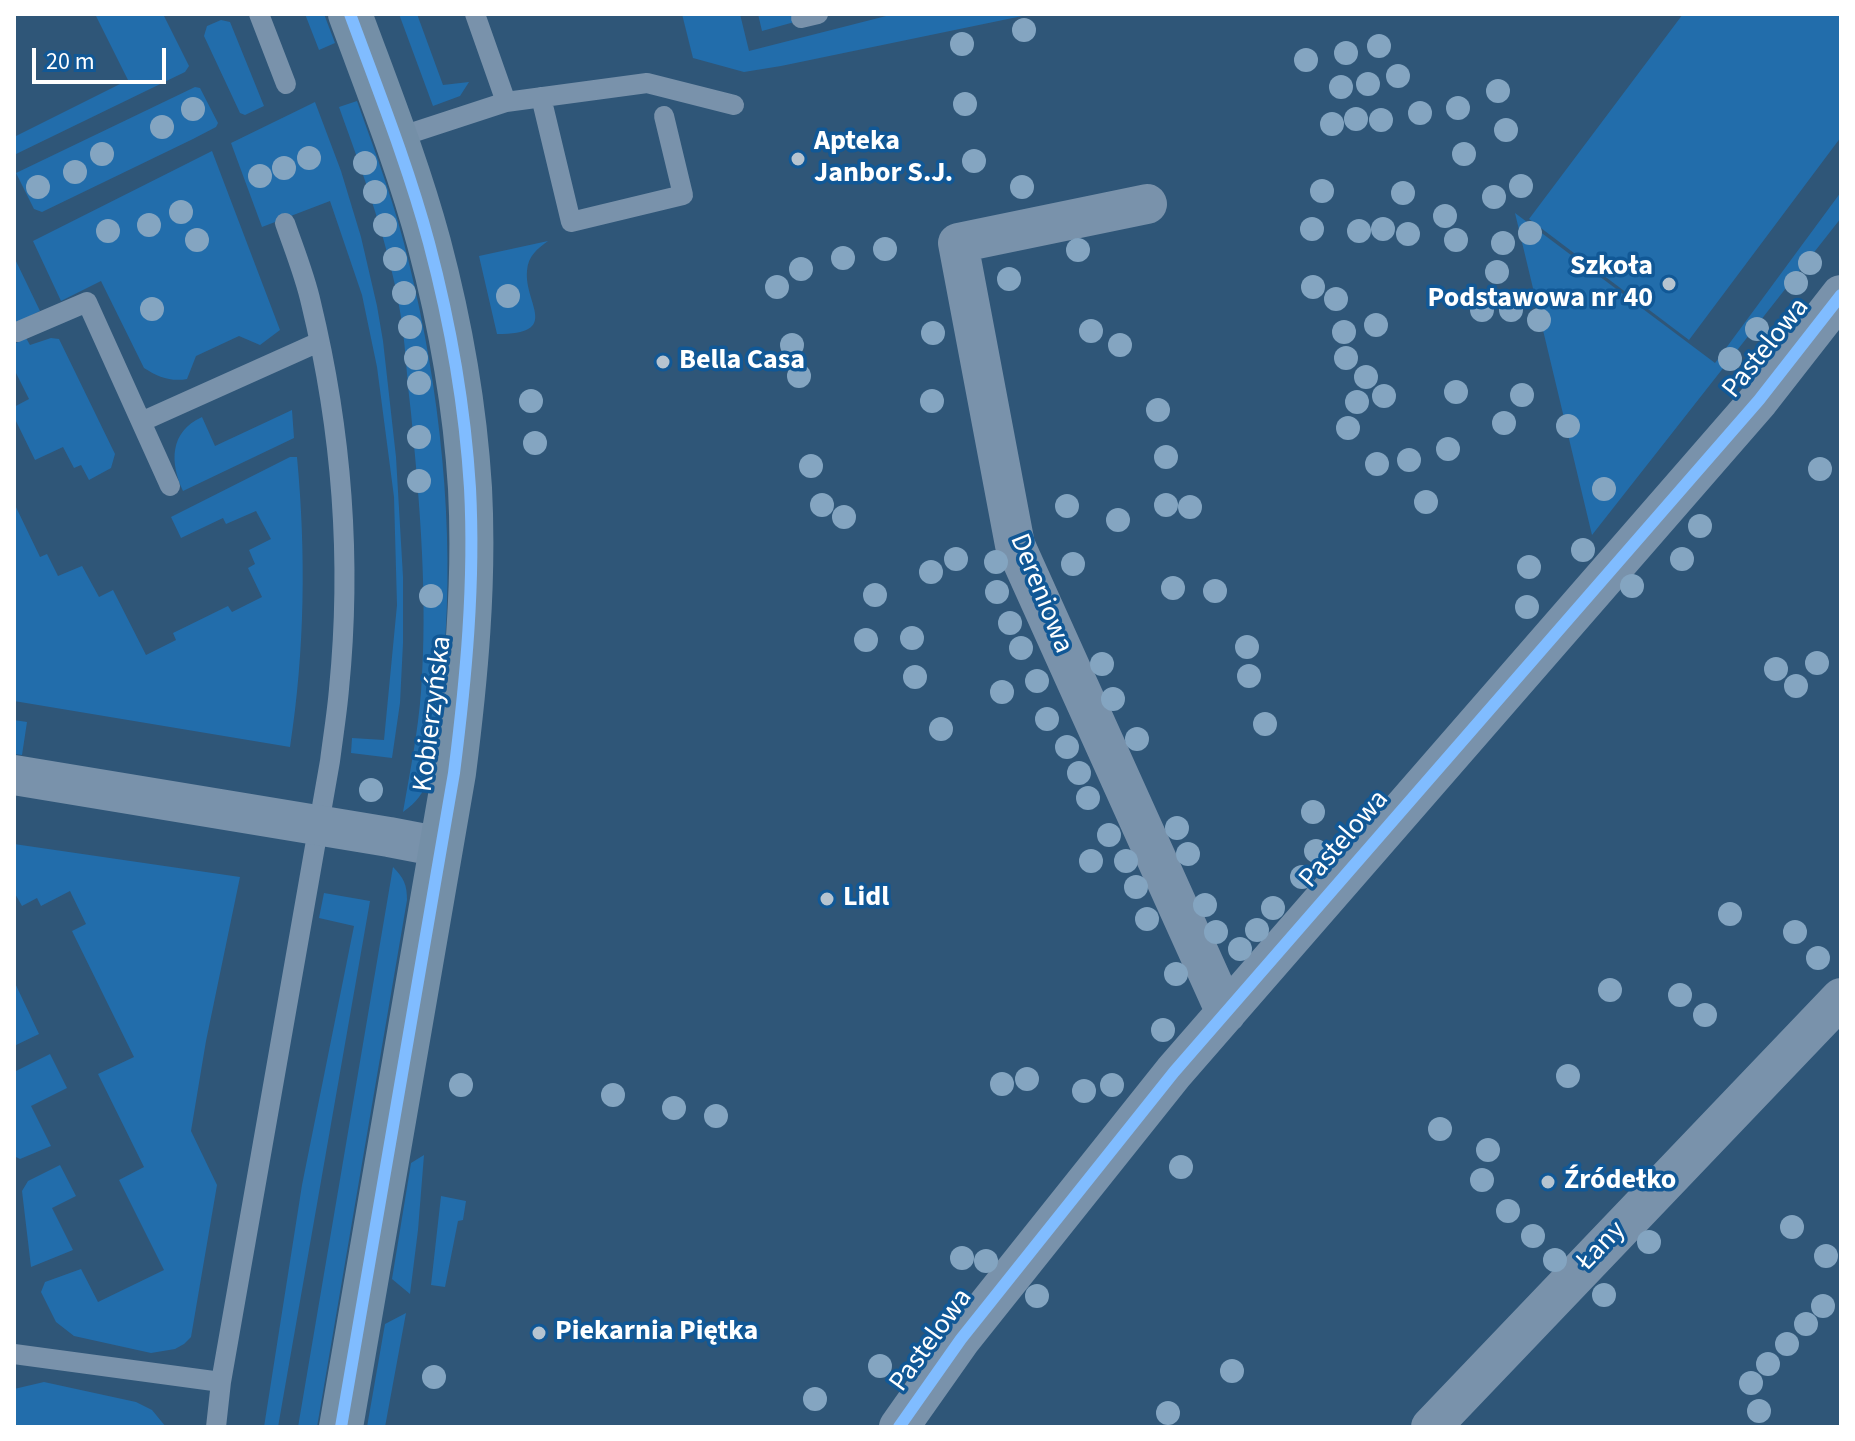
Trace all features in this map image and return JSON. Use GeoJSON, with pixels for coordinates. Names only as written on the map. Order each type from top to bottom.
{"type":"FeatureCollection","features":[{"type":"Feature","properties":{"kind":"street","name":"Kobierzyńska"},"geometry":{"type":"LineString","coordinates":[[341,1427],[457,747],[469,639],[470,489],[455,366],[442,296],[416,199],[350,14]]}},
{"type":"Feature","properties":{"kind":"street","name":"Dereniowa"},"geometry":{"type":"LineString","coordinates":[[1147,204],[958,243],[1015,545],[1226,1013]]}},
{"type":"Feature","properties":{"kind":"street","name":"Pastelowa"},"geometry":{"type":"LineString","coordinates":[[899,1427],[961,1339],[1174,1072],[1759,400],[1841,295]]}},
{"type":"Feature","properties":{"kind":"street"},"geometry":{"type":"LineString","coordinates":[[14,775],[441,847]]}},
{"type":"Feature","properties":{"kind":"street","name":"Łany"},"geometry":{"type":"LineString","coordinates":[[1431,1427],[1841,998]]}},
{"type":"Feature","properties":{"kind":"lane"},"geometry":{"type":"LineString","coordinates":[[259,14],[286,84]]}},
{"type":"Feature","properties":{"kind":"lane"},"geometry":{"type":"LineString","coordinates":[[475,14],[506,102]]}},
{"type":"Feature","properties":{"kind":"lane"},"geometry":{"type":"LineString","coordinates":[[396,138],[506,102],[647,83],[734,105]]}},
{"type":"Feature","properties":{"kind":"lane"},"geometry":{"type":"LineString","coordinates":[[541,97],[571,222],[683,195],[664,116]]}},
{"type":"Feature","properties":{"kind":"lane"},"geometry":{"type":"LineString","coordinates":[[216,1427],[221,1382],[339,691],[345,571],[341,476],[311,302],[285,223]]}},
{"type":"Feature","properties":{"kind":"lane"},"geometry":{"type":"LineString","coordinates":[[17,332],[87,302],[170,486]]}},
{"type":"Feature","properties":{"kind":"lane"},"geometry":{"type":"LineString","coordinates":[[143,421],[319,342]]}},
{"type":"Feature","properties":{"kind":"lane"},"geometry":{"type":"LineString","coordinates":[[14,1354],[221,1382]]}},
{"type":"Feature","properties":{"kind":"shaded area"},"geometry":{"type":"Polygon","coordinates":[[[95,14],[163,14],[189,66],[185,72],[14,155],[14,137],[128,80],[95,14]]]}},
{"type":"Feature","properties":{"kind":"shaded area"},"geometry":{"type":"Polygon","coordinates":[[[305,14],[324,14],[335,43],[319,50],[305,14]]]}},
{"type":"Feature","properties":{"kind":"shaded area"},"geometry":{"type":"Polygon","coordinates":[[[399,14],[417,14],[443,85],[469,82],[460,96],[433,106],[399,14]]]}},
{"type":"Feature","properties":{"kind":"shaded area"},"geometry":{"type":"Polygon","coordinates":[[[682,14],[740,14],[749,51],[894,14],[1032,14],[744,72],[693,58],[682,14]]]}},
{"type":"Feature","properties":{"kind":"shaded area"},"geometry":{"type":"Polygon","coordinates":[[[758,14],[796,14],[798,21],[762,31],[758,14]]]}},
{"type":"Feature","properties":{"kind":"shaded area"},"geometry":{"type":"Polygon","coordinates":[[[1683,14],[1841,14],[1841,137],[1689,340],[1529,219],[1683,14]]]}},
{"type":"Feature","properties":{"kind":"shaded area"},"geometry":{"type":"Polygon","coordinates":[[[221,20],[230,22],[264,106],[245,115],[240,113],[204,36],[207,26],[221,20]]]}},
{"type":"Feature","properties":{"kind":"shaded area"},"geometry":{"type":"Polygon","coordinates":[[[195,87],[200,88],[218,123],[216,127],[42,212],[34,209],[16,173],[195,87]]]}},
{"type":"Feature","properties":{"kind":"shaded area"},"geometry":{"type":"Polygon","coordinates":[[[357,101],[398,222],[420,311],[437,409],[446,509],[447,608],[437,718],[426,784],[419,797],[403,812],[421,692],[424,622],[420,518],[405,346],[397,295],[376,214],[339,107],[357,101]]]}},
{"type":"Feature","properties":{"kind":"shaded area"},"geometry":{"type":"Polygon","coordinates":[[[315,102],[361,237],[383,341],[396,457],[403,577],[400,703],[392,758],[351,753],[352,738],[384,740],[397,605],[394,497],[377,367],[362,295],[330,201],[262,227],[231,143],[315,102]]]}},
{"type":"Feature","properties":{"kind":"shaded area"},"geometry":{"type":"Polygon","coordinates":[[[212,151],[280,330],[260,345],[239,336],[196,356],[187,379],[170,379],[144,368],[101,281],[61,301],[33,241],[212,151]]]}},
{"type":"Feature","properties":{"kind":"shaded area"},"geometry":{"type":"Polygon","coordinates":[[[1841,192],[1841,218],[1592,535],[1515,213],[1715,363],[1841,192]]]}},
{"type":"Feature","properties":{"kind":"shaded area"},"geometry":{"type":"Polygon","coordinates":[[[548,241],[534,253],[527,271],[534,323],[529,329],[517,333],[497,334],[479,256],[548,241]]]}},
{"type":"Feature","properties":{"kind":"shaded area"},"geometry":{"type":"Polygon","coordinates":[[[14,257],[40,311],[14,324],[14,257]]]}},
{"type":"Feature","properties":{"kind":"shaded area"},"geometry":{"type":"Polygon","coordinates":[[[26,338],[30,345],[51,338],[59,339],[115,454],[111,468],[89,480],[81,465],[74,468],[63,447],[35,460],[14,417],[14,407],[29,399],[14,369],[14,344],[26,338]]]}},
{"type":"Feature","properties":{"kind":"shaded area"},"geometry":{"type":"Polygon","coordinates":[[[292,410],[294,438],[183,491],[176,470],[175,449],[183,431],[191,423],[202,417],[215,446],[292,410]]]}},
{"type":"Feature","properties":{"kind":"shaded area"},"geometry":{"type":"Polygon","coordinates":[[[290,457],[297,457],[303,566],[299,675],[290,747],[14,701],[14,503],[40,557],[47,554],[58,576],[82,566],[99,597],[113,590],[146,655],[176,640],[173,633],[228,606],[232,612],[262,597],[248,568],[255,564],[249,550],[271,539],[256,511],[226,524],[223,518],[181,538],[171,517],[290,457]]]}},
{"type":"Feature","properties":{"kind":"shaded area"},"geometry":{"type":"Polygon","coordinates":[[[14,720],[27,722],[22,755],[14,754],[14,720]]]}},
{"type":"Feature","properties":{"kind":"shaded area"},"geometry":{"type":"Polygon","coordinates":[[[14,844],[240,877],[191,1131],[217,1185],[191,1337],[175,1349],[151,1353],[74,1336],[56,1322],[41,1292],[45,1282],[81,1269],[98,1302],[164,1270],[119,1180],[144,1167],[98,1074],[134,1057],[72,931],[86,924],[70,891],[41,906],[37,898],[22,906],[14,892],[14,844]]]}},
{"type":"Feature","properties":{"kind":"shaded area"},"geometry":{"type":"Polygon","coordinates":[[[393,867],[404,882],[407,900],[317,1427],[298,1427],[393,867]]]}},
{"type":"Feature","properties":{"kind":"shaded area"},"geometry":{"type":"Polygon","coordinates":[[[324,893],[370,901],[278,1427],[264,1427],[302,1185],[354,926],[319,918],[324,893]]]}},
{"type":"Feature","properties":{"kind":"shaded area"},"geometry":{"type":"Polygon","coordinates":[[[14,981],[39,1034],[14,1046],[14,981]]]}},
{"type":"Feature","properties":{"kind":"shaded area"},"geometry":{"type":"Polygon","coordinates":[[[50,1054],[67,1088],[31,1106],[51,1146],[20,1159],[14,1156],[14,1072],[50,1054]]]}},
{"type":"Feature","properties":{"kind":"shaded area"},"geometry":{"type":"Polygon","coordinates":[[[424,1155],[410,1294],[392,1279],[411,1163],[424,1155]]]}},
{"type":"Feature","properties":{"kind":"shaded area"},"geometry":{"type":"Polygon","coordinates":[[[60,1165],[76,1196],[52,1208],[73,1250],[31,1267],[22,1191],[28,1181],[60,1165]]]}},
{"type":"Feature","properties":{"kind":"shaded area"},"geometry":{"type":"Polygon","coordinates":[[[441,1196],[466,1201],[463,1220],[458,1221],[445,1287],[431,1285],[441,1196]]]}},
{"type":"Feature","properties":{"kind":"shaded area"},"geometry":{"type":"Polygon","coordinates":[[[406,1313],[385,1427],[367,1427],[385,1324],[406,1313]]]}},
{"type":"Feature","properties":{"kind":"shaded area"},"geometry":{"type":"Polygon","coordinates":[[[44,1382],[136,1402],[152,1410],[166,1427],[14,1427],[14,1389],[44,1382]]]}},
{"type":"Feature","properties":{"kind":"cycle path"},"geometry":{"type":"LineString","coordinates":[[341,1427],[454,773],[466,667],[471,559],[470,488],[464,427],[444,303],[412,185],[350,14]]}},
{"type":"Feature","properties":{"kind":"cycle path"},"geometry":{"type":"LineString","coordinates":[[899,1427],[961,1339],[1174,1072],[1759,400],[1841,295]]}},
{"type":"Feature","properties":{"kind":"place","name":"Apteka Janbor S.J."},"geometry":{"type":"Point","coordinates":[798,159]}},
{"type":"Feature","properties":{"kind":"place","name":"Szkoła Podstawowa nr 40"},"geometry":{"type":"Point","coordinates":[1669,284]}},
{"type":"Feature","properties":{"kind":"place","name":"Bella Casa"},"geometry":{"type":"Point","coordinates":[663,362]}},
{"type":"Feature","properties":{"kind":"place","name":"Lidl"},"geometry":{"type":"Point","coordinates":[827,899]}},
{"type":"Feature","properties":{"kind":"place","name":"Źródełko"},"geometry":{"type":"Point","coordinates":[1548,1182]}},
{"type":"Feature","properties":{"kind":"place","name":"Piekarnia Piętka"},"geometry":{"type":"Point","coordinates":[539,1333]}}]}
